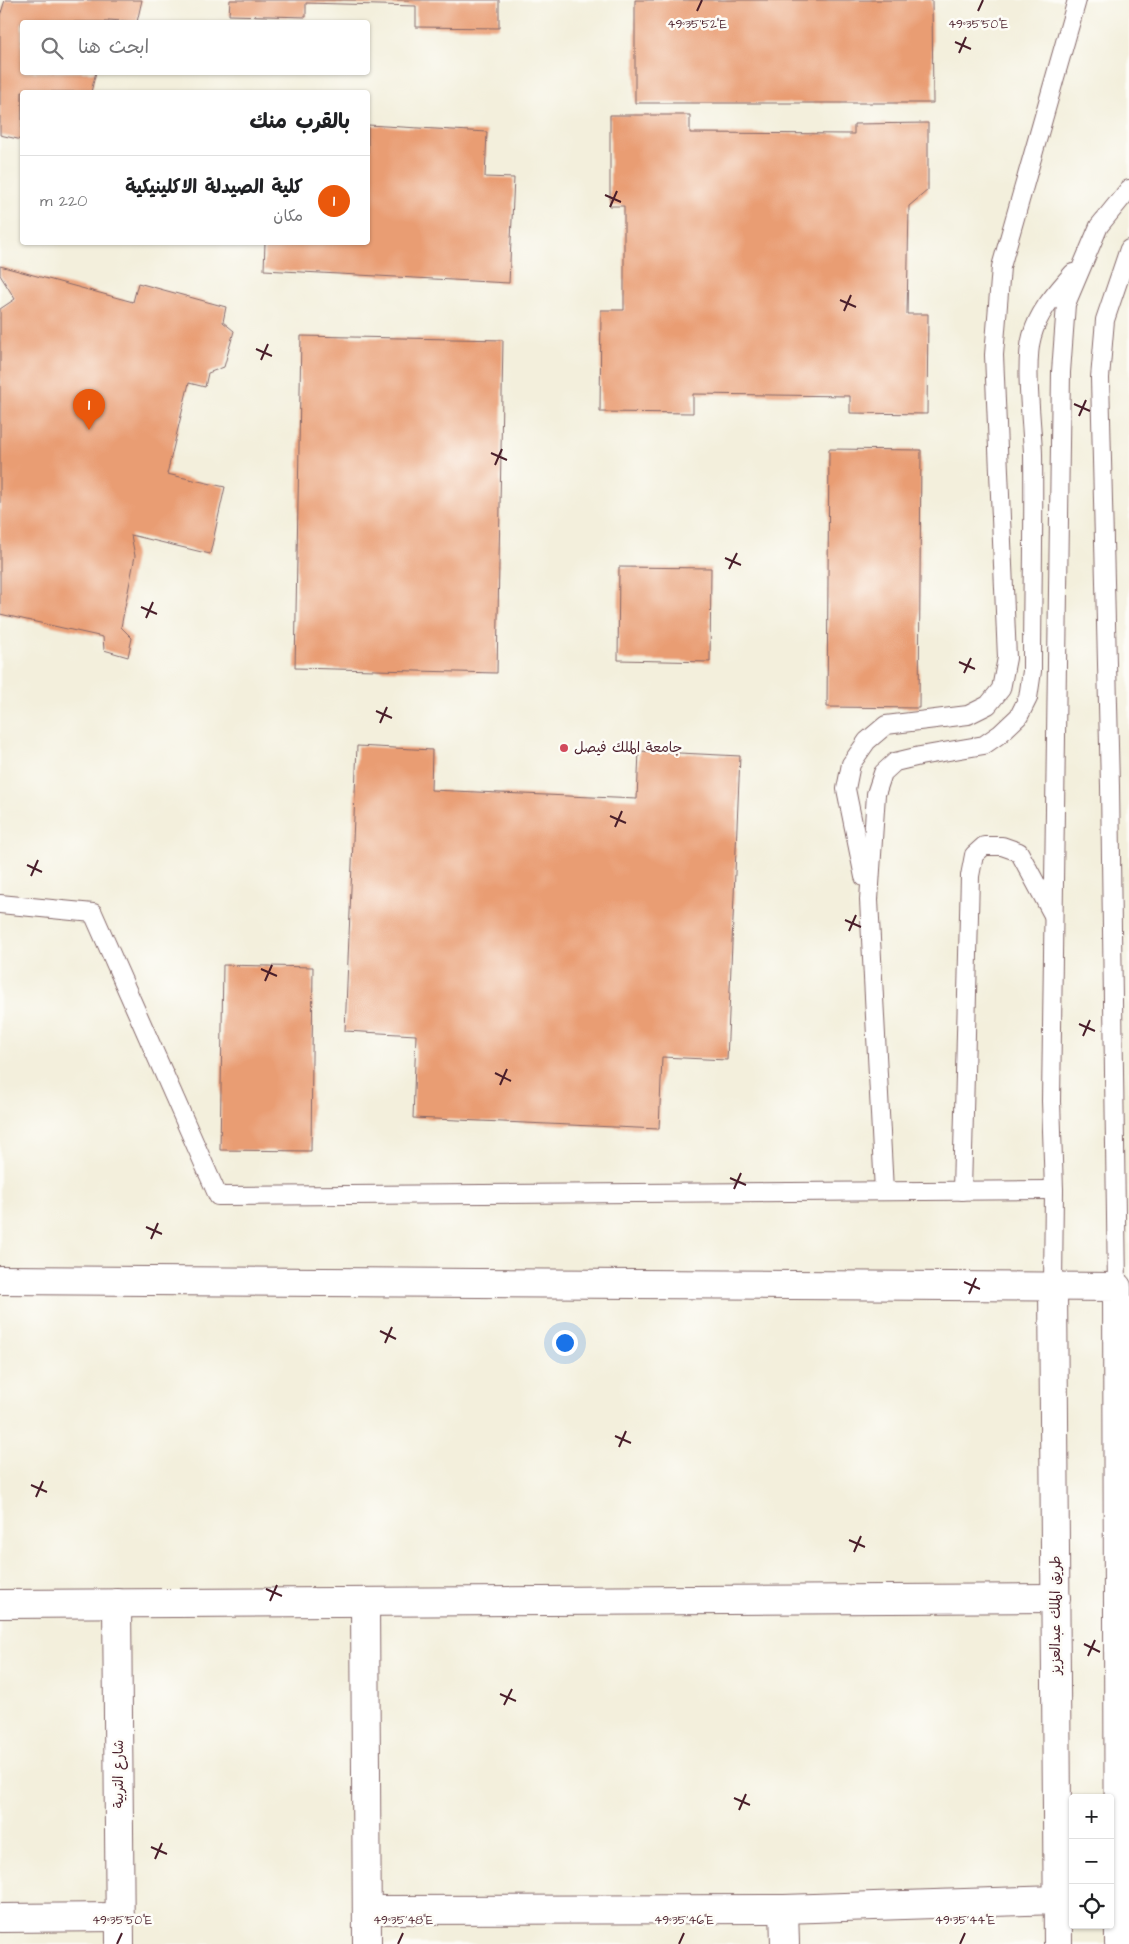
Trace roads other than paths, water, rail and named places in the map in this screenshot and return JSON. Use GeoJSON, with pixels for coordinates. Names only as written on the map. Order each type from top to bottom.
{"type":"FeatureCollection","features":[{"type":"Feature","properties":{"kind":"street"},"geometry":{"type":"LineString","coordinates":[[0,1280],[1117,1287],[1119,1944]]}},
{"type":"Feature","properties":{"kind":"street","name":"طريق الملك عبدالعزيز"},"geometry":{"type":"LineString","coordinates":[[1053,1286],[1058,1944]]}},
{"type":"Feature","properties":{"kind":"street"},"geometry":{"type":"LineString","coordinates":[[0,1604],[1056,1598]]}},
{"type":"Feature","properties":{"kind":"street"},"geometry":{"type":"LineString","coordinates":[[365,1602],[367,1944]]}},
{"type":"Feature","properties":{"kind":"street","name":"شارع التربية"},"geometry":{"type":"LineString","coordinates":[[118,1603],[120,1944]]}},
{"type":"Feature","properties":{"kind":"street"},"geometry":{"type":"LineString","coordinates":[[367,1910],[784,1909],[1058,1900]]}},
{"type":"Feature","properties":{"kind":"street"},"geometry":{"type":"LineString","coordinates":[[784,1909],[784,1944]]}},
{"type":"Feature","properties":{"kind":"street"},"geometry":{"type":"LineString","coordinates":[[0,1918],[120,1917]]}},
{"type":"Feature","properties":{"kind":"lane"},"geometry":{"type":"LineString","coordinates":[[869,900],[846,789],[851,764],[867,741],[886,725],[968,715],[988,705],[1001,689],[1006,658],[994,354],[996,307],[1002,267],[1077,0]]}},
{"type":"Feature","properties":{"kind":"lane"},"geometry":{"type":"LineString","coordinates":[[1053,1286],[1054,1190],[1051,1101],[1061,372],[1066,304],[1099,226],[1129,189]]}},
{"type":"Feature","properties":{"kind":"lane"},"geometry":{"type":"LineString","coordinates":[[1117,1287],[1110,786],[1100,378],[1105,320],[1129,249]]}},
{"type":"Feature","properties":{"kind":"lane"},"geometry":{"type":"LineString","coordinates":[[884,1191],[869,900],[876,794],[882,773],[895,762],[984,745],[1019,716],[1028,698],[1032,671],[1033,454],[1029,356],[1031,337],[1047,304],[1085,260]]}},
{"type":"Feature","properties":{"kind":"lane"},"geometry":{"type":"LineString","coordinates":[[962,1191],[970,876],[974,855],[984,846],[1002,846],[1019,852],[1054,917]]}},
{"type":"Feature","properties":{"kind":"lane"},"geometry":{"type":"LineString","coordinates":[[0,904],[93,913],[218,1196],[1054,1190]]}},
{"type":"Feature","properties":{"kind":"place","name":"كلية الصيدلة الاكلينيكية"},"geometry":{"type":"Point","coordinates":[89,430]}},
{"type":"Feature","properties":{"kind":"place","name":"جامعة الملك فيصل"},"geometry":{"type":"Point","coordinates":[564,748]}}]}
